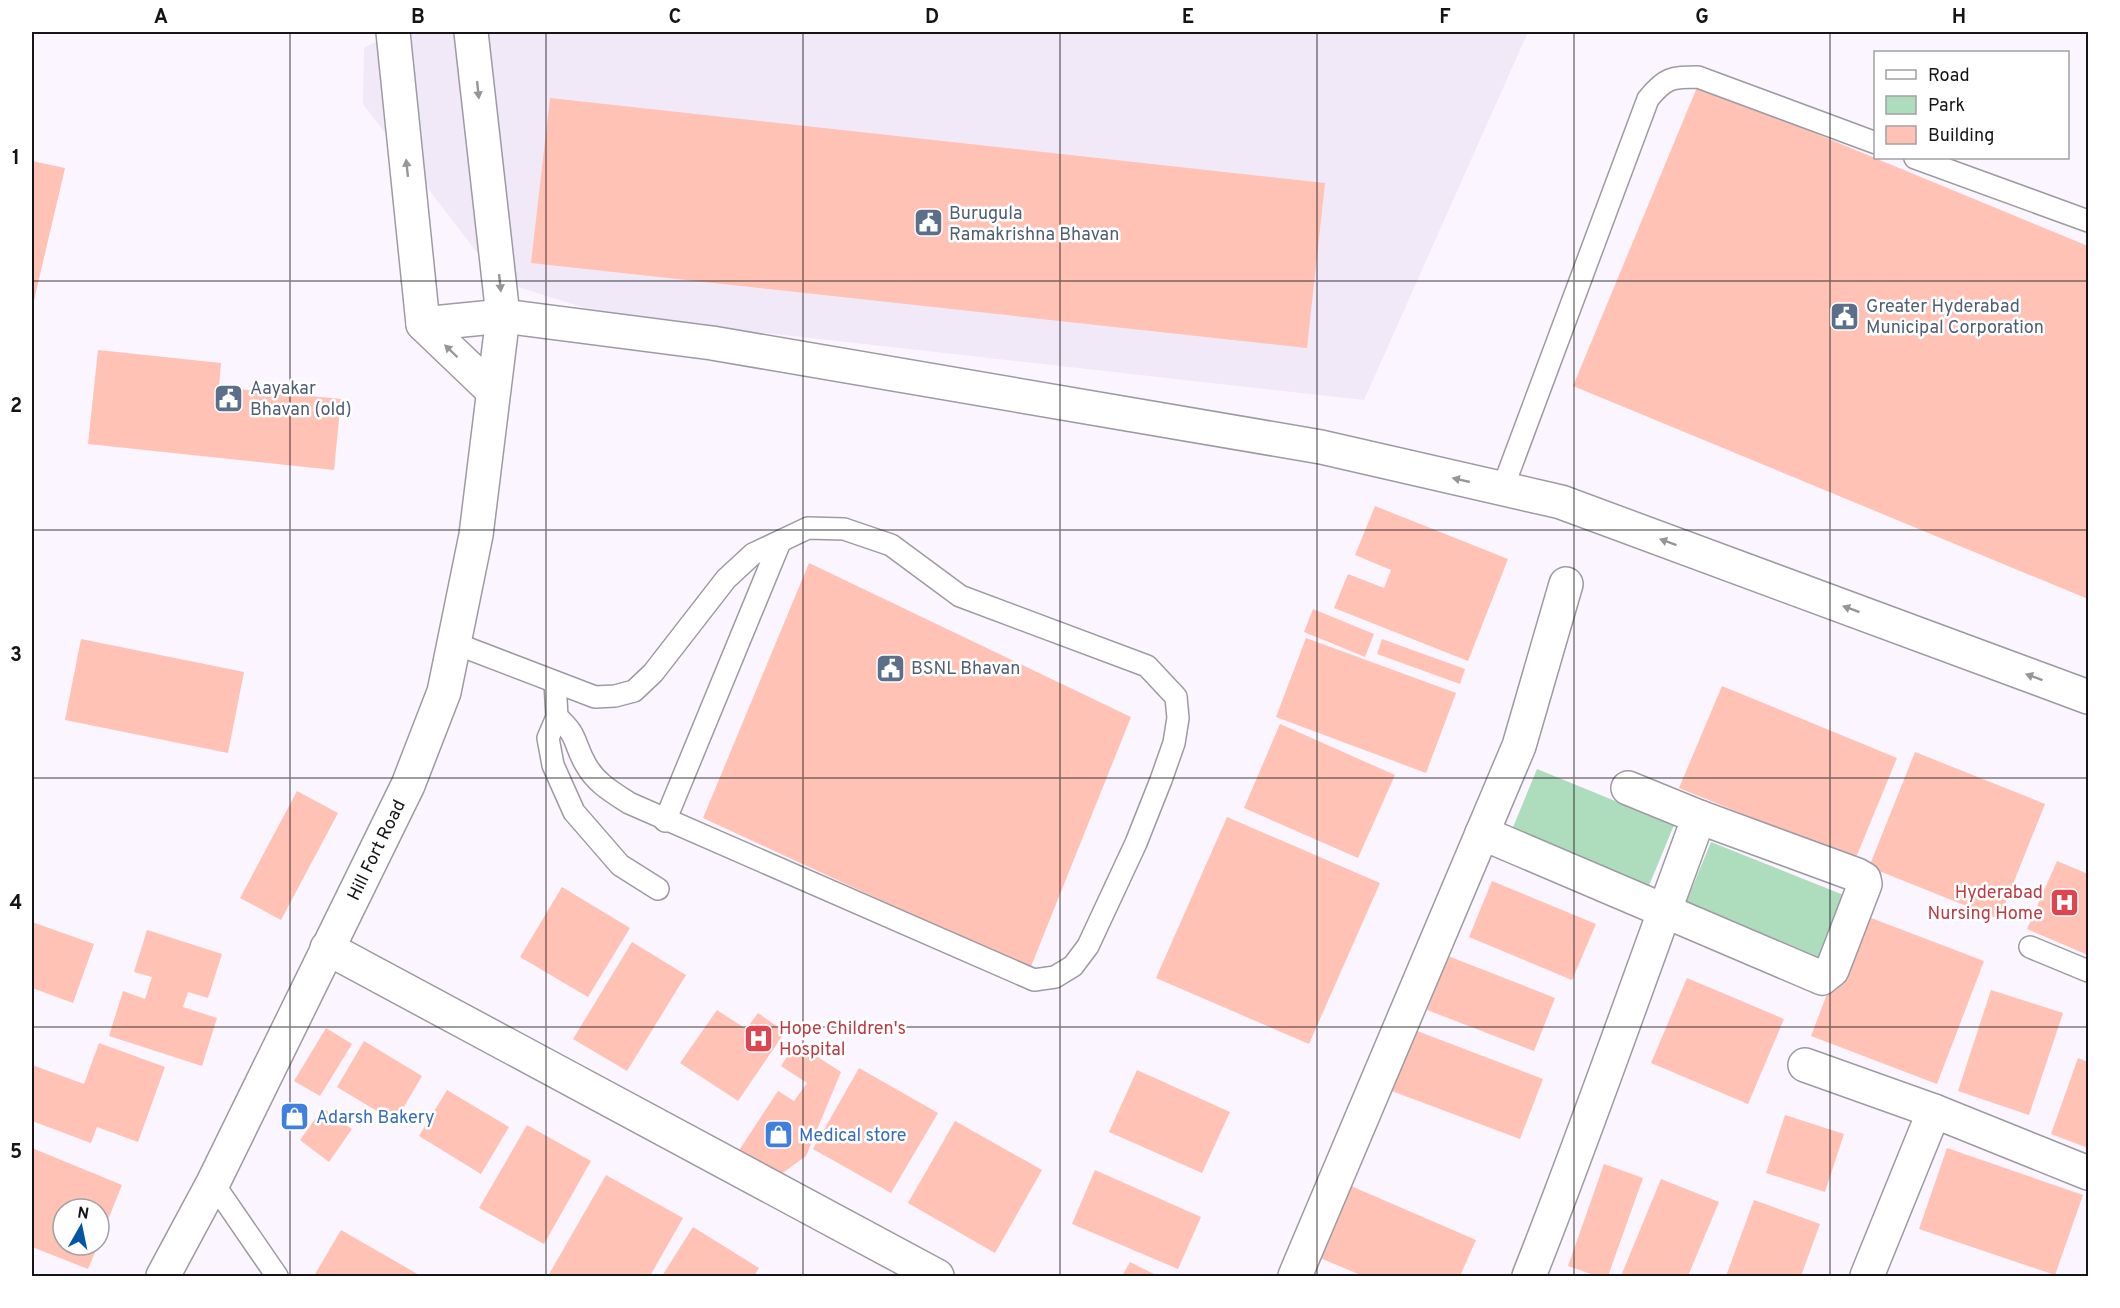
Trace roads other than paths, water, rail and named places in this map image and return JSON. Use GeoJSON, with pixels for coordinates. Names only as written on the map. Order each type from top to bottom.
{"type":"FeatureCollection","features":[{"type":"Feature","properties":{"kind":"street"},"geometry":{"type":"LineString","coordinates":[[393,32],[423,324],[493,391]]}},
{"type":"Feature","properties":{"kind":"street","name":"Hill Fort Road"},"geometry":{"type":"LineString","coordinates":[[163,1276],[213,1183],[408,785],[444,692],[476,535],[503,316],[471,32]]}},
{"type":"Feature","properties":{"kind":"street"},"geometry":{"type":"LineString","coordinates":[[423,324],[503,316],[712,343],[1238,431],[1320,447],[1561,502],[2088,697]]}},
{"type":"Feature","properties":{"kind":"street"},"geometry":{"type":"LineString","coordinates":[[1294,1276],[1519,746],[1566,584]]}},
{"type":"Feature","properties":{"kind":"street"},"geometry":{"type":"LineString","coordinates":[[1482,833],[1822,978],[1832,970],[1865,884],[1864,879],[1699,818],[1629,788]]}},
{"type":"Feature","properties":{"kind":"street"},"geometry":{"type":"LineString","coordinates":[[1529,1276],[1563,1192],[1699,818]]}},
{"type":"Feature","properties":{"kind":"street"},"geometry":{"type":"LineString","coordinates":[[327,948],[937,1276]]}},
{"type":"Feature","properties":{"kind":"street"},"geometry":{"type":"LineString","coordinates":[[1805,1065],[1934,1111],[2088,1173]]}},
{"type":"Feature","properties":{"kind":"street"},"geometry":{"type":"LineString","coordinates":[[1867,1276],[1934,1111]]}},
{"type":"Feature","properties":{"kind":"lane"},"geometry":{"type":"LineString","coordinates":[[1502,490],[1648,99],[1660,84],[1674,77],[1698,77],[1874,143]]}},
{"type":"Feature","properties":{"kind":"lane"},"geometry":{"type":"LineString","coordinates":[[1918,159],[2088,221]]}},
{"type":"Feature","properties":{"kind":"lane"},"geometry":{"type":"LineString","coordinates":[[454,643],[595,697],[615,696],[634,691],[653,673],[726,579],[753,554],[808,528],[844,529],[891,545],[960,596],[1148,666],[1176,697],[1178,718],[1174,743],[1136,843],[1088,946],[1073,966],[1055,977],[1034,981],[628,803],[601,785],[586,765],[572,730],[557,717]]}},
{"type":"Feature","properties":{"kind":"lane"},"geometry":{"type":"LineString","coordinates":[[665,821],[780,542]]}},
{"type":"Feature","properties":{"kind":"lane"},"geometry":{"type":"LineString","coordinates":[[555,682],[557,717],[548,738],[557,775],[574,812],[620,865],[658,889]]}},
{"type":"Feature","properties":{"kind":"lane"},"geometry":{"type":"LineString","coordinates":[[2030,947],[2088,971]]}},
{"type":"Feature","properties":{"kind":"lane"},"geometry":{"type":"LineString","coordinates":[[213,1183],[277,1276]]}},
{"type":"Feature","properties":{"kind":"place","name":"Burugula Ramakrishna Bhavan"},"geometry":{"type":"Point","coordinates":[928,223]}},
{"type":"Feature","properties":{"kind":"place","name":"Greater Hyderabad Municipal Corporation"},"geometry":{"type":"Point","coordinates":[1845,316]}},
{"type":"Feature","properties":{"kind":"place","name":"Aayakar Bhavan (old)"},"geometry":{"type":"Point","coordinates":[229,398]}},
{"type":"Feature","properties":{"kind":"place","name":"BSNL Bhavan"},"geometry":{"type":"Point","coordinates":[890,668]}},
{"type":"Feature","properties":{"kind":"place","name":"Hyderabad Nursing Home"},"geometry":{"type":"Point","coordinates":[2064,902]}},
{"type":"Feature","properties":{"kind":"place","name":"Hope Children's Hospital"},"geometry":{"type":"Point","coordinates":[758,1038]}},
{"type":"Feature","properties":{"kind":"place","name":"Adarsh Bakery"},"geometry":{"type":"Point","coordinates":[295,1117]}},
{"type":"Feature","properties":{"kind":"place","name":"Medical store"},"geometry":{"type":"Point","coordinates":[778,1135]}}]}
